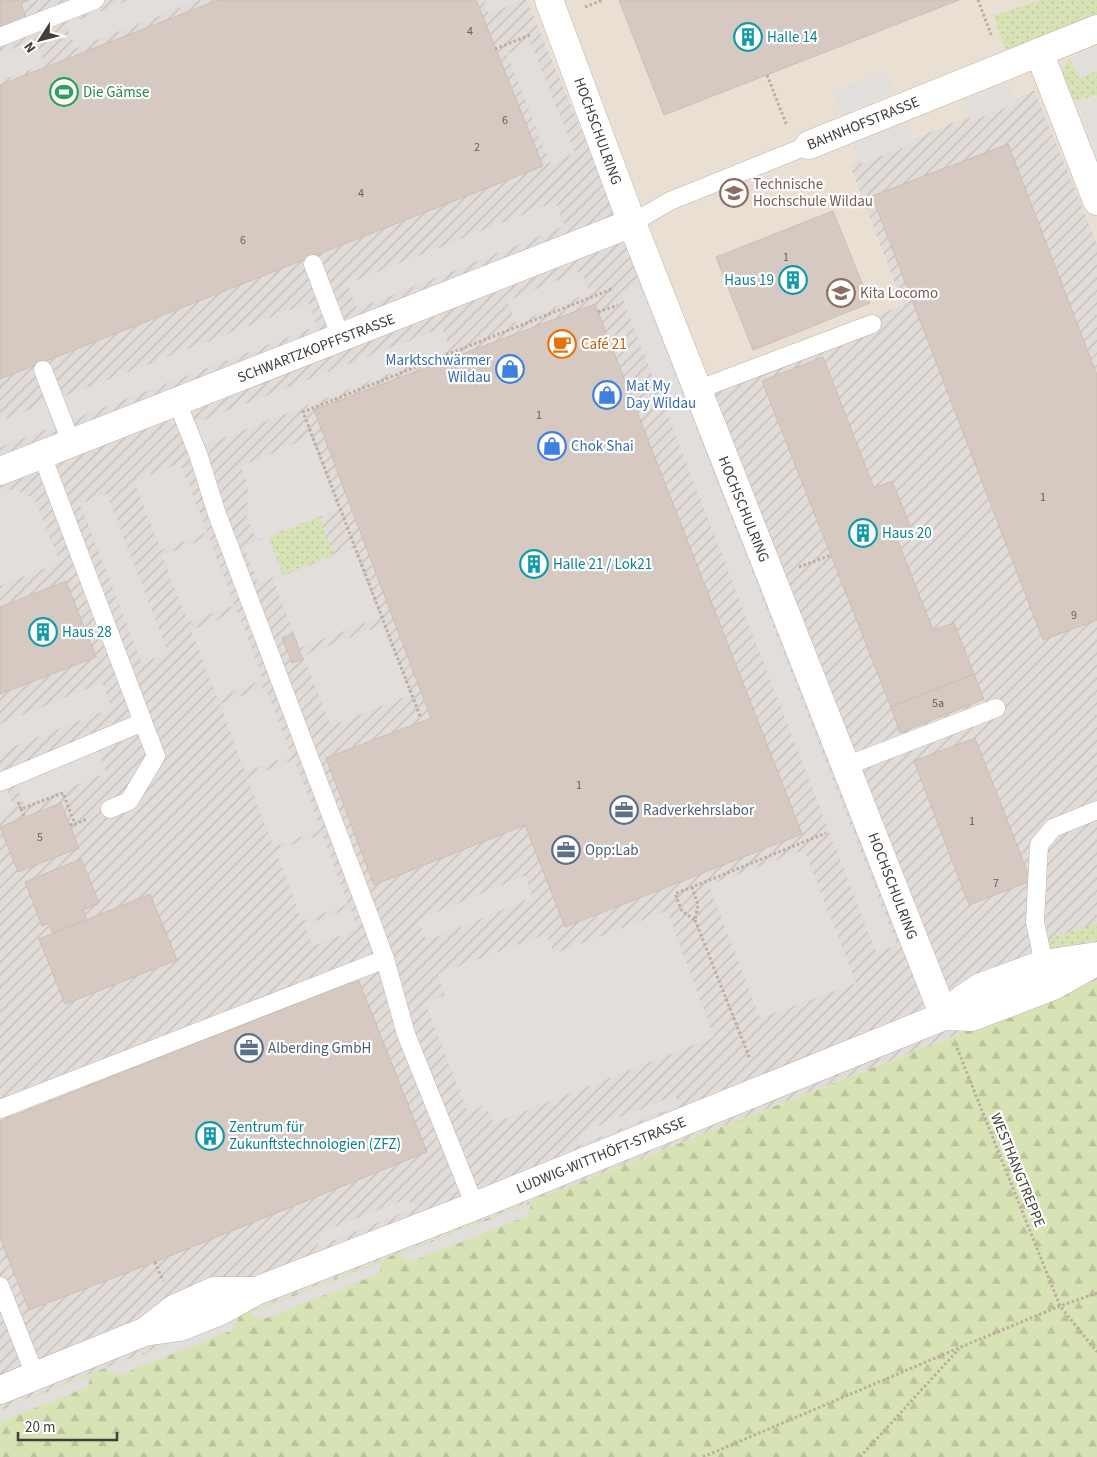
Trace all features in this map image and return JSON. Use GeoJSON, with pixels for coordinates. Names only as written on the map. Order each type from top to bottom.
{"type":"FeatureCollection","features":[{"type":"Feature","properties":{"kind":"street","name":"HOCHSCHULRING"},"geometry":{"type":"LineString","coordinates":[[549,0],[632,223],[944,1016]]}},
{"type":"Feature","properties":{"kind":"street","name":"BAHNHOFSTRASSE"},"geometry":{"type":"LineString","coordinates":[[802,148],[1097,29]]}},
{"type":"Feature","properties":{"kind":"street"},"geometry":{"type":"LineString","coordinates":[[1039,52],[1097,201]]}},
{"type":"Feature","properties":{"kind":"street","name":"SCHWARTZKOPFFSTRASSE"},"geometry":{"type":"LineString","coordinates":[[0,471],[632,223]]}},
{"type":"Feature","properties":{"kind":"street"},"geometry":{"type":"LineString","coordinates":[[1048,975],[1097,956]]}},
{"type":"Feature","properties":{"kind":"street"},"geometry":{"type":"LineString","coordinates":[[944,1016],[980,987],[1048,975],[1097,962]]}},
{"type":"Feature","properties":{"kind":"street","name":"LUDWIG-WITTHÖFT-STRASSE"},"geometry":{"type":"LineString","coordinates":[[0,1390],[144,1332],[180,1327],[220,1312],[256,1291],[475,1206],[944,1016]]}},
{"type":"Feature","properties":{"kind":"lane"},"geometry":{"type":"LineString","coordinates":[[0,37],[95,0]]}},
{"type":"Feature","properties":{"kind":"lane","name":"BAHNHOFSTRASSE"},"geometry":{"type":"LineString","coordinates":[[632,223],[670,201],[802,148]]}},
{"type":"Feature","properties":{"kind":"lane"},"geometry":{"type":"LineString","coordinates":[[313,264],[341,338]]}},
{"type":"Feature","properties":{"kind":"lane"},"geometry":{"type":"LineString","coordinates":[[697,390],[872,324]]}},
{"type":"Feature","properties":{"kind":"lane"},"geometry":{"type":"LineString","coordinates":[[43,370],[71,442]]}},
{"type":"Feature","properties":{"kind":"lane"},"geometry":{"type":"LineString","coordinates":[[177,402],[198,454],[217,514],[385,959],[406,1034],[475,1206]]}},
{"type":"Feature","properties":{"kind":"lane"},"geometry":{"type":"LineString","coordinates":[[42,455],[156,756],[129,801],[110,809]]}},
{"type":"Feature","properties":{"kind":"lane"},"geometry":{"type":"LineString","coordinates":[[846,766],[996,708]]}},
{"type":"Feature","properties":{"kind":"lane"},"geometry":{"type":"LineString","coordinates":[[4,780],[143,722]]}},
{"type":"Feature","properties":{"kind":"lane"},"geometry":{"type":"LineString","coordinates":[[1048,975],[1035,922],[1039,845],[1053,828],[1097,810]]}},
{"type":"Feature","properties":{"kind":"lane"},"geometry":{"type":"LineString","coordinates":[[0,1109],[385,959]]}},
{"type":"Feature","properties":{"kind":"lane"},"geometry":{"type":"LineString","coordinates":[[0,1286],[36,1375]]}},
{"type":"Feature","properties":{"kind":"path"},"geometry":{"type":"LineString","coordinates":[[584,7],[603,0]]}},
{"type":"Feature","properties":{"kind":"path"},"geometry":{"type":"LineString","coordinates":[[978,0],[1003,66]]}},
{"type":"Feature","properties":{"kind":"path"},"geometry":{"type":"LineString","coordinates":[[495,49],[537,32]]}},
{"type":"Feature","properties":{"kind":"path"},"geometry":{"type":"LineString","coordinates":[[767,75],[802,148]]}},
{"type":"Feature","properties":{"kind":"path"},"geometry":{"type":"LineString","coordinates":[[420,716],[302,412],[612,289]]}},
{"type":"Feature","properties":{"kind":"path"},"geometry":{"type":"LineString","coordinates":[[598,312],[618,305]]}},
{"type":"Feature","properties":{"kind":"path"},"geometry":{"type":"LineString","coordinates":[[491,337],[492,342]]}},
{"type":"Feature","properties":{"kind":"path"},"geometry":{"type":"LineString","coordinates":[[792,570],[831,555]]}},
{"type":"Feature","properties":{"kind":"path"},"geometry":{"type":"LineString","coordinates":[[4,780],[25,818]]}},
{"type":"Feature","properties":{"kind":"path"},"geometry":{"type":"LineString","coordinates":[[21,810],[63,793],[75,824]]}},
{"type":"Feature","properties":{"kind":"path"},"geometry":{"type":"LineString","coordinates":[[70,825],[110,809]]}},
{"type":"Feature","properties":{"kind":"path"},"geometry":{"type":"LineString","coordinates":[[695,920],[682,911],[675,894],[826,833]]}},
{"type":"Feature","properties":{"kind":"path"},"geometry":{"type":"LineString","coordinates":[[692,887],[698,905],[695,920],[750,1059]]}},
{"type":"Feature","properties":{"kind":"path","name":"WESTHANGTREPPE"},"geometry":{"type":"LineString","coordinates":[[955,1043],[1060,1306],[1097,1352]]}},
{"type":"Feature","properties":{"kind":"path"},"geometry":{"type":"LineString","coordinates":[[155,1262],[165,1286]]}},
{"type":"Feature","properties":{"kind":"path"},"geometry":{"type":"LineString","coordinates":[[703,1457],[1060,1306],[1097,1294]]}},
{"type":"Feature","properties":{"kind":"path"},"geometry":{"type":"LineString","coordinates":[[860,1457],[961,1347]]}},
{"type":"Feature","properties":{"kind":"shaded area"},"geometry":{"type":"Polygon","coordinates":[[[0,0],[527,0],[620,222],[903,305],[849,164],[1035,90],[1097,243],[1097,980],[0,1409],[0,0]]]}},
{"type":"Feature","properties":{"kind":"shaded area"},"geometry":{"type":"Polygon","coordinates":[[[129,0],[199,0],[76,48],[66,25],[129,0]]]}},
{"type":"Feature","properties":{"kind":"shaded area"},"geometry":{"type":"Polygon","coordinates":[[[483,0],[519,0],[520,1],[489,14],[483,0]]]}},
{"type":"Feature","properties":{"kind":"shaded area","name":"Technische Hochschule Wildau"},"geometry":{"type":"Polygon","coordinates":[[[527,0],[1097,0],[1097,243],[1034,90],[849,164],[903,305],[685,388],[620,222],[527,0]]]}},
{"type":"Feature","properties":{"kind":"shaded area"},"geometry":{"type":"Polygon","coordinates":[[[35,40],[45,64],[0,81],[0,54],[35,40]]]}},
{"type":"Feature","properties":{"kind":"shaded area"},"geometry":{"type":"Polygon","coordinates":[[[531,44],[575,153],[550,163],[507,54],[531,44]]]}},
{"type":"Feature","properties":{"kind":"shaded area"},"geometry":{"type":"Polygon","coordinates":[[[1097,47],[1097,71],[1079,78],[1070,57],[1097,47]]]}},
{"type":"Feature","properties":{"kind":"shaded area"},"geometry":{"type":"Polygon","coordinates":[[[886,71],[894,92],[841,113],[832,92],[886,71]]]}},
{"type":"Feature","properties":{"kind":"shaded area"},"geometry":{"type":"Polygon","coordinates":[[[1008,82],[1016,104],[971,121],[963,100],[1008,82]]]}},
{"type":"Feature","properties":{"kind":"shaded area"},"geometry":{"type":"Polygon","coordinates":[[[1097,98],[1097,156],[1078,106],[1097,98]]]}},
{"type":"Feature","properties":{"kind":"shaded area"},"geometry":{"type":"Polygon","coordinates":[[[906,122],[915,143],[861,164],[853,143],[906,122]]]}},
{"type":"Feature","properties":{"kind":"shaded area"},"geometry":{"type":"Polygon","coordinates":[[[555,202],[565,226],[357,309],[347,284],[555,202]]]}},
{"type":"Feature","properties":{"kind":"shaded area"},"geometry":{"type":"Polygon","coordinates":[[[581,271],[590,292],[516,323],[507,301],[581,271]]]}},
{"type":"Feature","properties":{"kind":"shaded area"},"geometry":{"type":"Polygon","coordinates":[[[640,284],[897,945],[876,952],[620,292],[640,284]]]}},
{"type":"Feature","properties":{"kind":"shaded area"},"geometry":{"type":"Polygon","coordinates":[[[308,303],[317,326],[0,447],[0,421],[308,303]]]}},
{"type":"Feature","properties":{"kind":"shaded area"},"geometry":{"type":"Polygon","coordinates":[[[442,328],[450,350],[205,445],[196,423],[442,328]]]}},
{"type":"Feature","properties":{"kind":"shaded area"},"geometry":{"type":"Polygon","coordinates":[[[311,437],[338,510],[257,540],[247,519],[248,486],[241,466],[311,437]]]}},
{"type":"Feature","properties":{"kind":"shaded area"},"geometry":{"type":"Polygon","coordinates":[[[180,463],[207,532],[161,550],[134,481],[180,463]]]}},
{"type":"Feature","properties":{"kind":"shaded area"},"geometry":{"type":"Polygon","coordinates":[[[0,490],[15,490],[34,498],[60,562],[0,586],[0,490]]]}},
{"type":"Feature","properties":{"kind":"shaded area"},"geometry":{"type":"Polygon","coordinates":[[[107,494],[168,653],[142,663],[80,504],[107,494]]]}},
{"type":"Feature","properties":{"kind":"shaded area"},"geometry":{"type":"Polygon","coordinates":[[[268,537],[282,574],[258,583],[244,546],[268,537]]]}},
{"type":"Feature","properties":{"kind":"shaded area"},"geometry":{"type":"Polygon","coordinates":[[[209,538],[234,605],[188,622],[162,555],[209,538]]]}},
{"type":"Feature","properties":{"kind":"shaded area"},"geometry":{"type":"Polygon","coordinates":[[[353,548],[380,617],[300,648],[273,580],[353,548]]]}},
{"type":"Feature","properties":{"kind":"shaded area"},"geometry":{"type":"Polygon","coordinates":[[[238,612],[263,680],[217,697],[191,630],[238,612]]]}},
{"type":"Feature","properties":{"kind":"shaded area"},"geometry":{"type":"Polygon","coordinates":[[[382,625],[410,695],[331,726],[303,656],[382,625]]]}},
{"type":"Feature","properties":{"kind":"shaded area"},"geometry":{"type":"Polygon","coordinates":[[[102,683],[112,708],[0,752],[0,724],[102,683]]]}},
{"type":"Feature","properties":{"kind":"shaded area"},"geometry":{"type":"Polygon","coordinates":[[[265,687],[291,755],[245,772],[220,704],[265,687]]]}},
{"type":"Feature","properties":{"kind":"shaded area"},"geometry":{"type":"Polygon","coordinates":[[[97,748],[106,773],[25,806],[15,781],[97,748]]]}},
{"type":"Feature","properties":{"kind":"shaded area"},"geometry":{"type":"Polygon","coordinates":[[[294,760],[321,829],[274,847],[247,778],[294,760]]]}},
{"type":"Feature","properties":{"kind":"shaded area"},"geometry":{"type":"Polygon","coordinates":[[[5,785],[15,809],[0,815],[0,786],[5,785]]]}},
{"type":"Feature","properties":{"kind":"shaded area"},"geometry":{"type":"Polygon","coordinates":[[[322,834],[348,904],[302,921],[276,851],[322,834]]]}},
{"type":"Feature","properties":{"kind":"shaded area"},"geometry":{"type":"Polygon","coordinates":[[[804,850],[856,983],[760,1018],[709,885],[804,850]]]}},
{"type":"Feature","properties":{"kind":"shaded area"},"geometry":{"type":"Polygon","coordinates":[[[524,876],[533,897],[427,941],[418,920],[524,876]]]}},
{"type":"Feature","properties":{"kind":"shaded area"},"geometry":{"type":"Polygon","coordinates":[[[350,908],[358,929],[313,946],[305,925],[350,908]]]}},
{"type":"Feature","properties":{"kind":"shaded area"},"geometry":{"type":"Polygon","coordinates":[[[667,911],[714,1037],[494,1123],[485,1105],[468,1112],[425,1003],[445,995],[438,974],[546,934],[554,954],[667,911]]]}},
{"type":"Feature","properties":{"kind":"shaded area"},"geometry":{"type":"Polygon","coordinates":[[[674,1096],[682,1104],[577,1146],[582,1132],[674,1096]]]}},
{"type":"Feature","properties":{"kind":"shaded area"},"geometry":{"type":"Polygon","coordinates":[[[404,1200],[419,1206],[317,1247],[322,1232],[404,1200]]]}},
{"type":"Feature","properties":{"kind":"shaded area"},"geometry":{"type":"Polygon","coordinates":[[[532,1203],[527,1216],[410,1262],[398,1255],[532,1203]]]}},
{"type":"Feature","properties":{"kind":"shaded area"},"geometry":{"type":"Polygon","coordinates":[[[384,1261],[378,1274],[262,1320],[250,1313],[384,1261]]]}},
{"type":"Feature","properties":{"kind":"shaded area"},"geometry":{"type":"Polygon","coordinates":[[[239,1317],[233,1330],[117,1376],[105,1369],[239,1317]]]}},
{"type":"Feature","properties":{"kind":"shaded area"},"geometry":{"type":"Polygon","coordinates":[[[92,1375],[87,1387],[0,1422],[0,1410],[92,1375]]]}},
{"type":"Feature","properties":{"kind":"green space"},"geometry":{"type":"Polygon","coordinates":[[[1041,0],[1097,0],[1097,14],[1006,50],[993,16],[1041,0]]]}},
{"type":"Feature","properties":{"kind":"green space"},"geometry":{"type":"Polygon","coordinates":[[[1070,57],[1079,77],[1097,71],[1097,95],[1078,101],[1070,99],[1063,82],[1062,73],[1070,57]]]}},
{"type":"Feature","properties":{"kind":"green space"},"geometry":{"type":"Polygon","coordinates":[[[319,517],[334,555],[283,574],[269,537],[319,517]]]}},
{"type":"Feature","properties":{"kind":"green space"},"geometry":{"type":"Polygon","coordinates":[[[1097,923],[1097,940],[1055,952],[1046,940],[1097,923]]]}},
{"type":"Feature","properties":{"kind":"green space"},"geometry":{"type":"Polygon","coordinates":[[[1097,980],[1097,1457],[0,1457],[0,1409],[1097,980]]]}},
{"type":"Feature","properties":{"kind":"building"},"geometry":{"type":"Polygon","coordinates":[[[0,0],[29,0],[21,3],[26,19],[0,29],[0,0]]]}},
{"type":"Feature","properties":{"kind":"building"},"geometry":{"type":"Polygon","coordinates":[[[218,0],[476,0],[543,166],[0,379],[0,85],[218,0]]]}},
{"type":"Feature","properties":{"kind":"building","name":"Halle 14"},"geometry":{"type":"Polygon","coordinates":[[[619,0],[959,0],[664,115],[619,0]]]}},
{"type":"Feature","properties":{"kind":"building"},"geometry":{"type":"Polygon","coordinates":[[[1008,144],[1097,375],[1097,620],[1043,640],[872,196],[1008,144]]]}},
{"type":"Feature","properties":{"kind":"building","name":"Haus 19"},"geometry":{"type":"Polygon","coordinates":[[[833,211],[870,303],[753,350],[716,257],[833,211]]]}},
{"type":"Feature","properties":{"kind":"building","name":"Halle 21 / Lok21"},"geometry":{"type":"Polygon","coordinates":[[[595,304],[802,834],[565,927],[525,825],[374,885],[326,758],[431,718],[314,410],[595,304]]]}},
{"type":"Feature","properties":{"kind":"building","name":"Haus 20"},"geometry":{"type":"Polygon","coordinates":[[[823,357],[874,488],[892,481],[912,530],[896,536],[933,630],[954,623],[974,674],[891,707],[762,381],[823,357]]]}},
{"type":"Feature","properties":{"kind":"building","name":"Haus 28"},"geometry":{"type":"Polygon","coordinates":[[[66,581],[96,657],[0,694],[0,607],[66,581]]]}},
{"type":"Feature","properties":{"kind":"building"},"geometry":{"type":"Polygon","coordinates":[[[293,634],[303,659],[292,663],[282,638],[293,634]]]}},
{"type":"Feature","properties":{"kind":"building"},"geometry":{"type":"Polygon","coordinates":[[[974,674],[984,699],[900,733],[891,707],[974,674]]]}},
{"type":"Feature","properties":{"kind":"building"},"geometry":{"type":"Polygon","coordinates":[[[975,738],[1031,881],[969,905],[914,761],[975,738]]]}},
{"type":"Feature","properties":{"kind":"building"},"geometry":{"type":"Polygon","coordinates":[[[61,803],[79,848],[18,872],[0,827],[61,803]]]}},
{"type":"Feature","properties":{"kind":"building"},"geometry":{"type":"Polygon","coordinates":[[[81,859],[99,903],[83,910],[87,920],[53,933],[49,923],[42,926],[25,882],[81,859]]]}},
{"type":"Feature","properties":{"kind":"building"},"geometry":{"type":"Polygon","coordinates":[[[150,894],[177,960],[65,1004],[39,939],[150,894]]]}},
{"type":"Feature","properties":{"kind":"building","name":"Zentrum für Zukunftstechnologien (ZFZ)"},"geometry":{"type":"Polygon","coordinates":[[[358,979],[427,1152],[155,1262],[29,1310],[0,1238],[0,1121],[358,979]]]}},
{"type":"Feature","properties":{"kind":"place","name":"Halle 14"},"geometry":{"type":"Point","coordinates":[748,37]}},
{"type":"Feature","properties":{"kind":"place","name":"Die Gämse"},"geometry":{"type":"Point","coordinates":[64,92]}},
{"type":"Feature","properties":{"kind":"place","name":"Technische Hochschule Wildau"},"geometry":{"type":"Point","coordinates":[734,193]}},
{"type":"Feature","properties":{"kind":"place","name":"Haus 19"},"geometry":{"type":"Point","coordinates":[793,280]}},
{"type":"Feature","properties":{"kind":"place","name":"Kita Locomo"},"geometry":{"type":"Point","coordinates":[841,293]}},
{"type":"Feature","properties":{"kind":"place","name":"Café 21"},"geometry":{"type":"Point","coordinates":[562,344]}},
{"type":"Feature","properties":{"kind":"place","name":"Marktschwärmer Wildau"},"geometry":{"type":"Point","coordinates":[510,369]}},
{"type":"Feature","properties":{"kind":"place","name":"Mat My Day Wildau"},"geometry":{"type":"Point","coordinates":[607,395]}},
{"type":"Feature","properties":{"kind":"place","name":"Chok Shai"},"geometry":{"type":"Point","coordinates":[552,446]}},
{"type":"Feature","properties":{"kind":"place","name":"Haus 20"},"geometry":{"type":"Point","coordinates":[863,533]}},
{"type":"Feature","properties":{"kind":"place","name":"Halle 21 / Lok21"},"geometry":{"type":"Point","coordinates":[534,564]}},
{"type":"Feature","properties":{"kind":"place","name":"Haus 28"},"geometry":{"type":"Point","coordinates":[43,632]}},
{"type":"Feature","properties":{"kind":"place","name":"Radverkehrslabor"},"geometry":{"type":"Point","coordinates":[624,810]}},
{"type":"Feature","properties":{"kind":"place","name":"Opp:Lab"},"geometry":{"type":"Point","coordinates":[566,850]}},
{"type":"Feature","properties":{"kind":"place","name":"Alberding GmbH"},"geometry":{"type":"Point","coordinates":[249,1048]}},
{"type":"Feature","properties":{"kind":"place","name":"Zentrum für Zukunftstechnologien (ZFZ)"},"geometry":{"type":"Point","coordinates":[210,1136]}}]}
